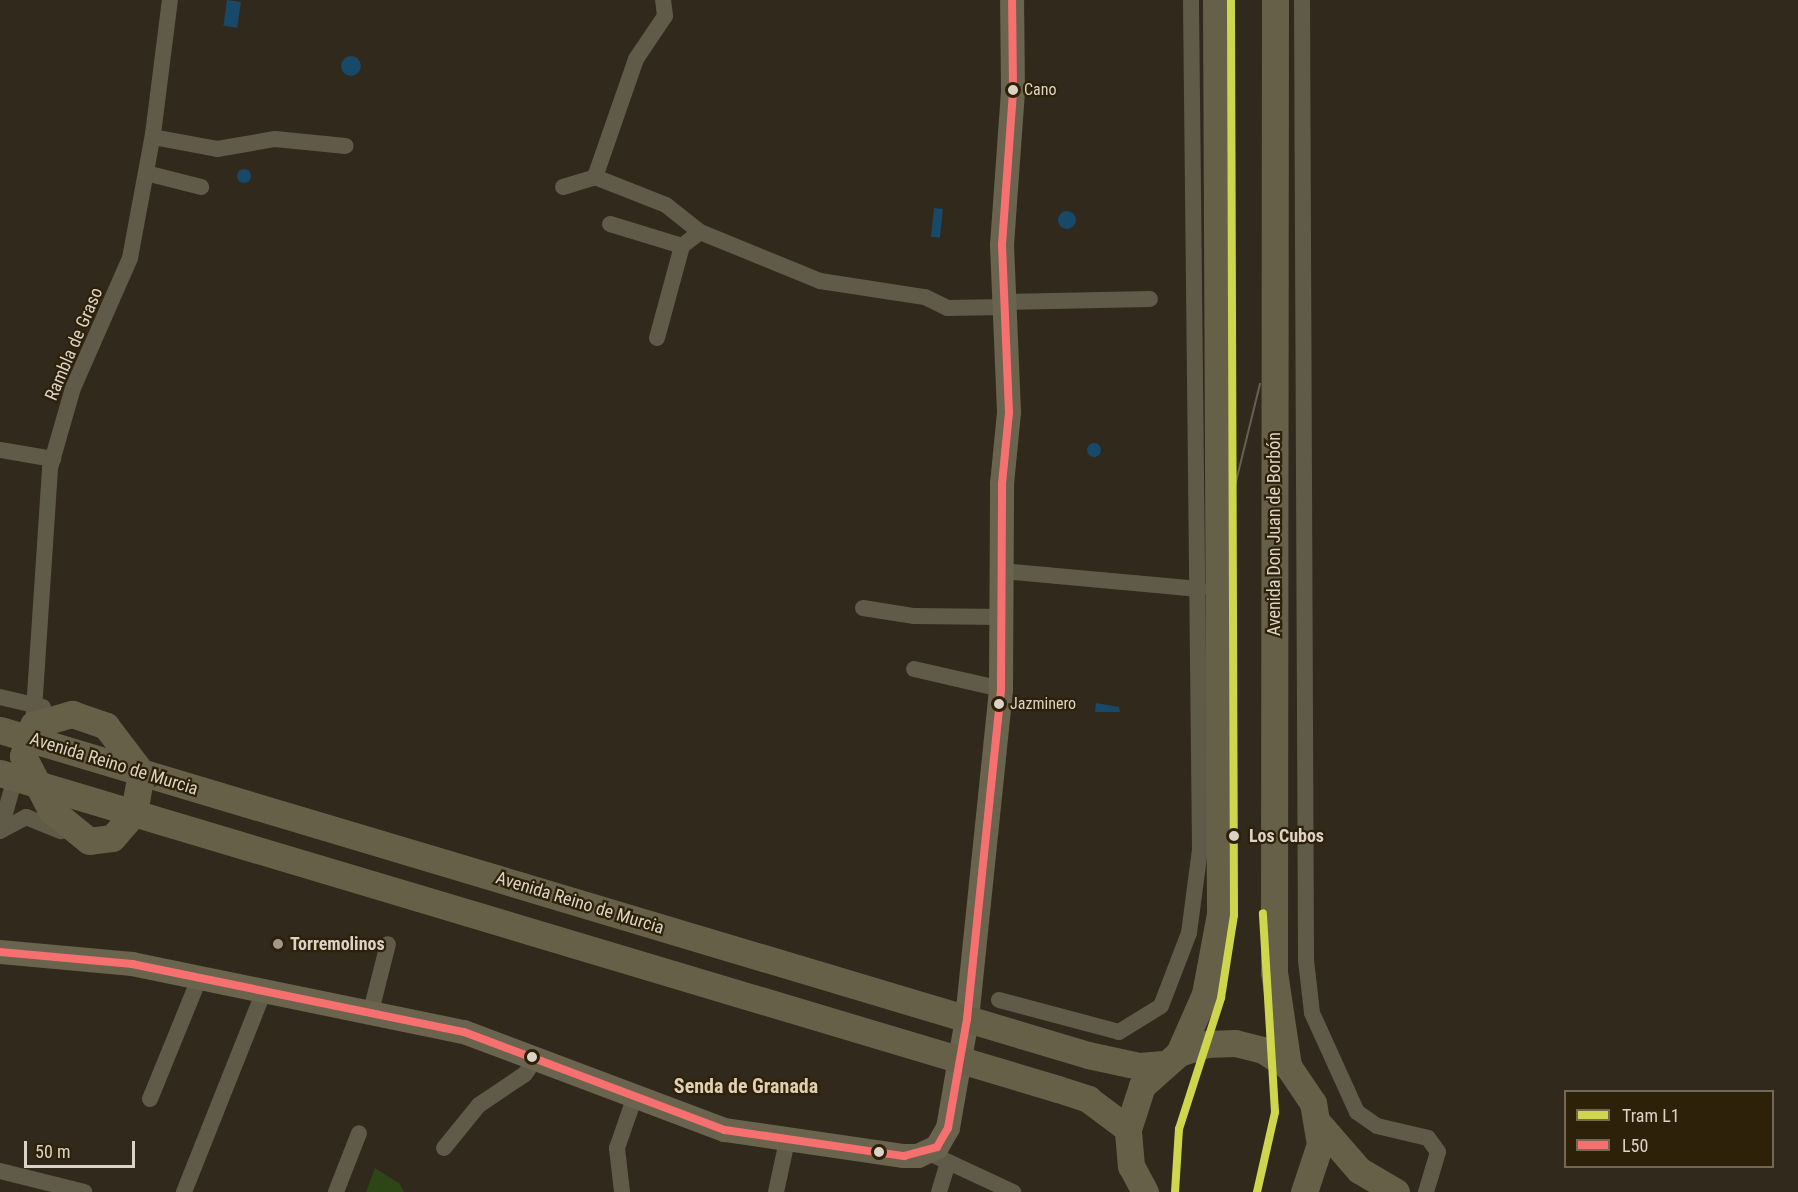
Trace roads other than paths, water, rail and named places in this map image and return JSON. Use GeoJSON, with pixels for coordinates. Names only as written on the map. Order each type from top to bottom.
{"type":"FeatureCollection","features":[{"type":"Feature","properties":{"kind":"main road"},"geometry":{"type":"LineString","coordinates":[[1145,1192],[1131,1166],[1128,1129],[1138,1093],[1170,1058],[1205,994],[1220,914],[1216,0]]}},
{"type":"Feature","properties":{"kind":"main road","name":"Avenida Don Juan de Borbón"},"geometry":{"type":"LineString","coordinates":[[1275,0],[1274,972],[1288,1066]]}},
{"type":"Feature","properties":{"kind":"main road"},"geometry":{"type":"LineString","coordinates":[[72,714],[106,726],[141,772],[134,813],[112,838],[89,841],[51,810],[24,751],[72,714]]}},
{"type":"Feature","properties":{"kind":"main road","name":"Avenida Reino de Murcia"},"geometry":{"type":"LineString","coordinates":[[0,730],[24,751],[134,813],[1088,1099],[1128,1129]]}},
{"type":"Feature","properties":{"kind":"main road","name":"Avenida Reino de Murcia"},"geometry":{"type":"LineString","coordinates":[[24,751],[141,772],[1116,1063],[1170,1058],[1235,1043],[1263,1050],[1288,1066]]}},
{"type":"Feature","properties":{"kind":"main road"},"geometry":{"type":"LineString","coordinates":[[1288,1066],[1303,1083],[1319,1124],[1359,1170],[1396,1192]]}},
{"type":"Feature","properties":{"kind":"main road"},"geometry":{"type":"LineString","coordinates":[[1304,1192],[1317,1164],[1319,1124]]}},
{"type":"Feature","properties":{"kind":"street","name":"Rambla de Graso"},"geometry":{"type":"LineString","coordinates":[[0,831],[24,751],[53,459],[73,388],[130,258],[153,137],[170,0]]}},
{"type":"Feature","properties":{"kind":"street"},"geometry":{"type":"LineString","coordinates":[[595,177],[636,59],[665,16],[663,0]]}},
{"type":"Feature","properties":{"kind":"street"},"geometry":{"type":"LineString","coordinates":[[939,1192],[939,1158],[948,1128],[967,1019],[1000,689],[1004,617],[1002,571],[1009,412],[1004,305],[1012,0]]}},
{"type":"Feature","properties":{"kind":"street"},"geometry":{"type":"LineString","coordinates":[[999,1000],[1119,1032],[1161,1006],[1189,933],[1200,849],[1191,0]]}},
{"type":"Feature","properties":{"kind":"street"},"geometry":{"type":"LineString","coordinates":[[1302,0],[1306,960],[1312,1013],[1357,1112],[1377,1126],[1428,1138],[1438,1152],[1426,1192]]}},
{"type":"Feature","properties":{"kind":"street"},"geometry":{"type":"LineString","coordinates":[[153,137],[217,149],[275,139],[346,146]]}},
{"type":"Feature","properties":{"kind":"street"},"geometry":{"type":"LineString","coordinates":[[146,173],[201,187]]}},
{"type":"Feature","properties":{"kind":"street"},"geometry":{"type":"LineString","coordinates":[[563,187],[595,177],[666,205],[700,232],[820,281],[924,297],[948,308],[1150,299]]}},
{"type":"Feature","properties":{"kind":"street"},"geometry":{"type":"LineString","coordinates":[[610,224],[682,246]]}},
{"type":"Feature","properties":{"kind":"street"},"geometry":{"type":"LineString","coordinates":[[657,338],[682,246],[700,232]]}},
{"type":"Feature","properties":{"kind":"street"},"geometry":{"type":"LineString","coordinates":[[0,450],[53,459]]}},
{"type":"Feature","properties":{"kind":"street"},"geometry":{"type":"LineString","coordinates":[[1002,571],[1199,589]]}},
{"type":"Feature","properties":{"kind":"street"},"geometry":{"type":"LineString","coordinates":[[863,608],[914,616],[1004,617]]}},
{"type":"Feature","properties":{"kind":"street"},"geometry":{"type":"LineString","coordinates":[[914,669],[1000,689]]}},
{"type":"Feature","properties":{"kind":"street"},"geometry":{"type":"LineString","coordinates":[[0,697],[24,751]]}},
{"type":"Feature","properties":{"kind":"street"},"geometry":{"type":"LineString","coordinates":[[0,831],[10,822],[38,819],[89,841]]}},
{"type":"Feature","properties":{"kind":"street"},"geometry":{"type":"LineString","coordinates":[[370,1015],[388,944]]}},
{"type":"Feature","properties":{"kind":"street"},"geometry":{"type":"LineString","coordinates":[[0,952],[132,964],[370,1015],[464,1032],[537,1057],[634,1099],[725,1130],[787,1141],[904,1156],[939,1158],[1012,1192]]}},
{"type":"Feature","properties":{"kind":"street"},"geometry":{"type":"LineString","coordinates":[[150,1099],[199,979]]}},
{"type":"Feature","properties":{"kind":"street"},"geometry":{"type":"LineString","coordinates":[[184,1192],[263,993]]}},
{"type":"Feature","properties":{"kind":"street"},"geometry":{"type":"LineString","coordinates":[[444,1148],[479,1105],[525,1074],[537,1057]]}},
{"type":"Feature","properties":{"kind":"street"},"geometry":{"type":"LineString","coordinates":[[622,1192],[617,1148],[634,1099]]}},
{"type":"Feature","properties":{"kind":"street"},"geometry":{"type":"LineString","coordinates":[[336,1192],[359,1133]]}},
{"type":"Feature","properties":{"kind":"street"},"geometry":{"type":"LineString","coordinates":[[776,1192],[787,1141]]}},
{"type":"Feature","properties":{"kind":"street"},"geometry":{"type":"LineString","coordinates":[[0,1171],[84,1192]]}},
{"type":"Feature","properties":{"kind":"water"},"geometry":{"type":"Polygon","coordinates":[[[227,0],[241,2],[237,28],[223,26],[227,0]]]}},
{"type":"Feature","properties":{"kind":"water"},"geometry":{"type":"Polygon","coordinates":[[[351,56],[358,59],[361,66],[358,73],[351,76],[344,73],[341,66],[344,59],[351,56]]]}},
{"type":"Feature","properties":{"kind":"water"},"geometry":{"type":"Polygon","coordinates":[[[241,169],[247,169],[251,176],[247,183],[241,183],[237,179],[237,173],[241,169]]]}},
{"type":"Feature","properties":{"kind":"water"},"geometry":{"type":"Polygon","coordinates":[[[934,208],[943,209],[940,238],[931,237],[934,208]]]}},
{"type":"Feature","properties":{"kind":"water"},"geometry":{"type":"Polygon","coordinates":[[[1067,211],[1073,214],[1076,220],[1073,226],[1067,229],[1061,226],[1058,220],[1061,214],[1067,211]]]}},
{"type":"Feature","properties":{"kind":"water"},"geometry":{"type":"Polygon","coordinates":[[[1094,443],[1099,445],[1101,450],[1099,455],[1094,457],[1089,455],[1087,450],[1089,445],[1094,443]]]}},
{"type":"Feature","properties":{"kind":"water"},"geometry":{"type":"Polygon","coordinates":[[[1096,703],[1119,707],[1120,712],[1095,712],[1096,703]]]}},
{"type":"Feature","properties":{"kind":"tram line","name":"L1"},"geometry":{"type":"LineString","coordinates":[[1175,1192],[1179,1129],[1221,998],[1234,915],[1231,0]]}},
{"type":"Feature","properties":{"kind":"tram line"},"geometry":{"type":"LineString","coordinates":[[1232,498],[1260,384]]}},
{"type":"Feature","properties":{"kind":"tram line","name":"L1"},"geometry":{"type":"LineString","coordinates":[[1257,1192],[1275,1112],[1263,913]]}},
{"type":"Feature","properties":{"kind":"place","name":"Cano"},"geometry":{"type":"Point","coordinates":[1013,90]}},
{"type":"Feature","properties":{"kind":"place","name":"Jazminero"},"geometry":{"type":"Point","coordinates":[999,704]}},
{"type":"Feature","properties":{"kind":"place","name":"Los Cubos"},"geometry":{"type":"Point","coordinates":[1234,836]}},
{"type":"Feature","properties":{"kind":"place","name":"Torremolinos"},"geometry":{"type":"Point","coordinates":[278,944]}},
{"type":"Feature","properties":{"kind":"district","name":"Senda de Granada"},"geometry":{"type":"Point","coordinates":[746,1086]}}]}
